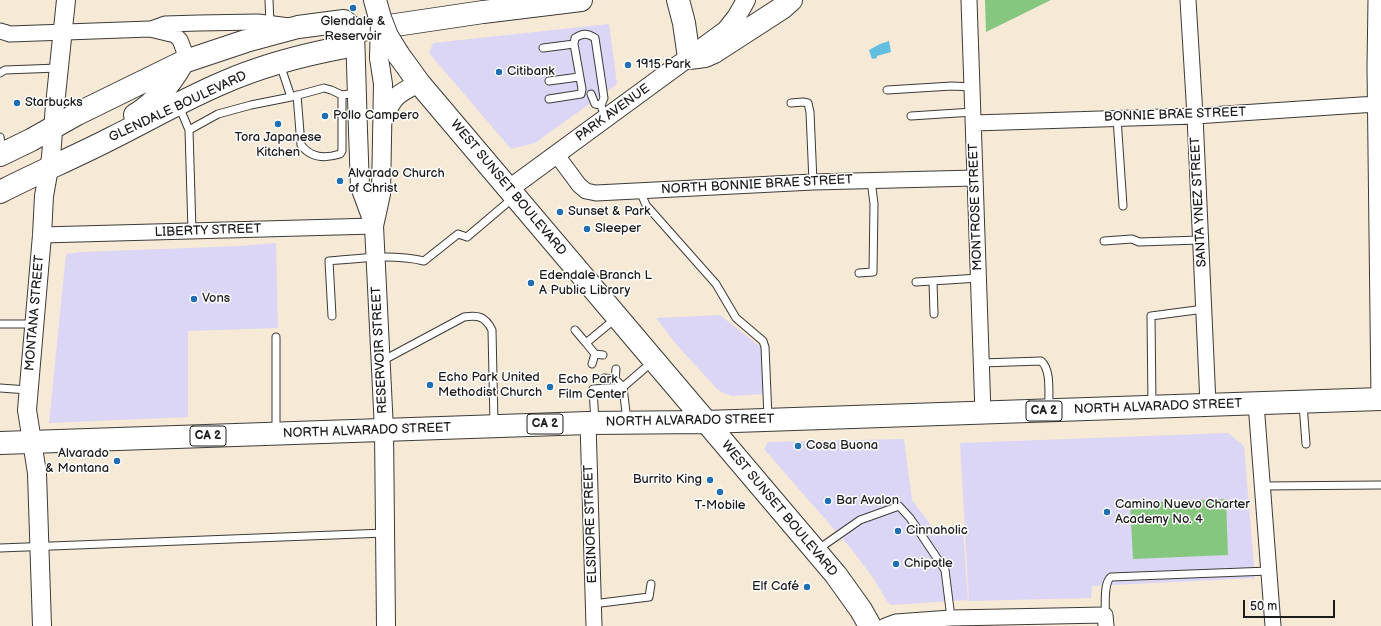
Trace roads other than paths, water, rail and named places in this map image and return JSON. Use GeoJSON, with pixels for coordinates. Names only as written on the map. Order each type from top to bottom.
{"type":"FeatureCollection","features":[{"type":"Feature","properties":{"kind":"main road"},"geometry":{"type":"LineString","coordinates":[[1,149],[54,127],[77,114],[183,62],[246,41],[298,27],[344,21],[355,31],[483,12],[581,0]]}},
{"type":"Feature","properties":{"kind":"main road"},"geometry":{"type":"LineString","coordinates":[[678,0],[684,23],[689,58],[705,56],[714,52],[792,0]]}},
{"type":"Feature","properties":{"kind":"main road","name":"WEST SUNSET BOULEVARD"},"geometry":{"type":"LineString","coordinates":[[377,6],[387,36],[389,56],[419,83],[816,551],[836,575],[861,610],[870,626]]}},
{"type":"Feature","properties":{"kind":"main road","name":"GLENDALE BOULEVARD"},"geometry":{"type":"LineString","coordinates":[[0,192],[50,163],[221,84],[279,62],[345,47],[355,31]]}},
{"type":"Feature","properties":{"kind":"main road"},"geometry":{"type":"LineString","coordinates":[[50,163],[137,115],[152,103],[172,81],[183,62]]}},
{"type":"Feature","properties":{"kind":"main road","name":"NORTH ALVARADO STREET"},"geometry":{"type":"LineString","coordinates":[[0,443],[592,423],[706,422],[1152,408],[1208,404],[1380,399]]}},
{"type":"Feature","properties":{"kind":"street","name":"MONTANA STREET"},"geometry":{"type":"LineString","coordinates":[[42,626],[37,473],[27,410],[44,196],[50,163],[58,68],[66,0]]}},
{"type":"Feature","properties":{"kind":"street","name":"PARK AVENUE"},"geometry":{"type":"LineString","coordinates":[[512,193],[604,111],[689,58],[726,30],[737,16],[746,0]]}},
{"type":"Feature","properties":{"kind":"street","name":"MONTROSE STREET"},"geometry":{"type":"LineString","coordinates":[[969,0],[983,413]]}},
{"type":"Feature","properties":{"kind":"street","name":"SANTA YNEZ STREET"},"geometry":{"type":"LineString","coordinates":[[1188,0],[1195,116],[1208,404]]}},
{"type":"Feature","properties":{"kind":"street"},"geometry":{"type":"LineString","coordinates":[[1376,0],[1378,67],[1376,104],[1380,399]]}},
{"type":"Feature","properties":{"kind":"street"},"geometry":{"type":"LineString","coordinates":[[150,29],[165,24],[258,22],[298,27]]}},
{"type":"Feature","properties":{"kind":"street"},"geometry":{"type":"LineString","coordinates":[[0,32],[10,34],[150,29],[174,35],[180,40],[185,53],[183,62]]}},
{"type":"Feature","properties":{"kind":"street"},"geometry":{"type":"LineString","coordinates":[[355,31],[349,94],[360,187],[374,226]]}},
{"type":"Feature","properties":{"kind":"street","name":"RESERVOIR STREET"},"geometry":{"type":"LineString","coordinates":[[386,626],[384,430],[374,226],[381,194],[383,84],[389,56]]}},
{"type":"Feature","properties":{"kind":"street","name":"RESERVOIR STREET"},"geometry":{"type":"LineString","coordinates":[[383,123],[389,104],[394,97],[419,83]]}},
{"type":"Feature","properties":{"kind":"street","name":"BONNIE BRAE STREET"},"geometry":{"type":"LineString","coordinates":[[974,117],[1117,118],[1195,116],[1376,104]]}},
{"type":"Feature","properties":{"kind":"street","name":"NORTH BONNIE BRAE STREET"},"geometry":{"type":"LineString","coordinates":[[556,154],[579,185],[586,191],[596,193],[813,182],[975,178]]}},
{"type":"Feature","properties":{"kind":"street","name":"LIBERTY STREET"},"geometry":{"type":"LineString","coordinates":[[42,235],[374,226]]}},
{"type":"Feature","properties":{"kind":"street"},"geometry":{"type":"LineString","coordinates":[[1256,403],[1264,486],[1273,626]]}},
{"type":"Feature","properties":{"kind":"street","name":"ELSINORE STREET"},"geometry":{"type":"LineString","coordinates":[[592,423],[594,626]]}},
{"type":"Feature","properties":{"kind":"street"},"geometry":{"type":"LineString","coordinates":[[885,626],[896,622],[951,618],[989,622],[1106,621]]}},
{"type":"Feature","properties":{"kind":"lane"},"geometry":{"type":"LineString","coordinates":[[269,0],[270,24]]}},
{"type":"Feature","properties":{"kind":"lane"},"geometry":{"type":"LineString","coordinates":[[549,99],[581,94],[582,89],[574,44],[575,38],[581,34],[588,34],[595,38],[604,98],[604,111]]}},
{"type":"Feature","properties":{"kind":"lane"},"geometry":{"type":"LineString","coordinates":[[543,48],[574,44]]}},
{"type":"Feature","properties":{"kind":"lane"},"geometry":{"type":"LineString","coordinates":[[189,130],[218,114],[251,105],[294,96],[324,88],[349,94],[342,151],[340,154],[335,156],[314,156],[301,145],[294,96],[279,62]]}},
{"type":"Feature","properties":{"kind":"lane"},"geometry":{"type":"LineString","coordinates":[[0,73],[4,70],[58,68]]}},
{"type":"Feature","properties":{"kind":"lane"},"geometry":{"type":"LineString","coordinates":[[549,81],[579,77]]}},
{"type":"Feature","properties":{"kind":"lane"},"geometry":{"type":"LineString","coordinates":[[887,90],[952,86],[973,87]]}},
{"type":"Feature","properties":{"kind":"lane"},"geometry":{"type":"LineString","coordinates":[[591,94],[595,104],[604,111]]}},
{"type":"Feature","properties":{"kind":"lane"},"geometry":{"type":"LineString","coordinates":[[791,102],[808,103],[810,112],[813,182]]}},
{"type":"Feature","properties":{"kind":"lane"},"geometry":{"type":"LineString","coordinates":[[178,104],[189,130],[192,231]]}},
{"type":"Feature","properties":{"kind":"lane"},"geometry":{"type":"LineString","coordinates":[[911,116],[974,117]]}},
{"type":"Feature","properties":{"kind":"lane"},"geometry":{"type":"LineString","coordinates":[[1117,118],[1123,206]]}},
{"type":"Feature","properties":{"kind":"lane"},"geometry":{"type":"LineString","coordinates":[[859,273],[873,272],[874,204],[871,180]]}},
{"type":"Feature","properties":{"kind":"lane"},"geometry":{"type":"LineString","coordinates":[[640,191],[646,205],[716,284],[736,318],[763,341],[765,347],[768,420]]}},
{"type":"Feature","properties":{"kind":"lane"},"geometry":{"type":"LineString","coordinates":[[332,316],[329,261],[376,257],[397,257],[424,261],[458,234],[467,237],[512,193]]}},
{"type":"Feature","properties":{"kind":"lane"},"geometry":{"type":"LineString","coordinates":[[1104,241],[1132,239],[1139,242],[1200,240]]}},
{"type":"Feature","properties":{"kind":"lane"},"geometry":{"type":"LineString","coordinates":[[916,282],[979,278]]}},
{"type":"Feature","properties":{"kind":"lane"},"geometry":{"type":"LineString","coordinates":[[933,281],[934,314]]}},
{"type":"Feature","properties":{"kind":"lane"},"geometry":{"type":"LineString","coordinates":[[1152,408],[1151,316],[1204,309]]}},
{"type":"Feature","properties":{"kind":"lane"},"geometry":{"type":"LineString","coordinates":[[380,362],[464,317],[476,316],[484,319],[492,330],[494,426]]}},
{"type":"Feature","properties":{"kind":"lane"},"geometry":{"type":"LineString","coordinates":[[586,343],[617,317]]}},
{"type":"Feature","properties":{"kind":"lane"},"geometry":{"type":"LineString","coordinates":[[0,324],[34,324]]}},
{"type":"Feature","properties":{"kind":"lane"},"geometry":{"type":"LineString","coordinates":[[575,330],[599,356],[592,364]]}},
{"type":"Feature","properties":{"kind":"lane"},"geometry":{"type":"LineString","coordinates":[[276,336],[276,434]]}},
{"type":"Feature","properties":{"kind":"lane"},"geometry":{"type":"LineString","coordinates":[[592,423],[593,389],[624,387],[654,360]]}},
{"type":"Feature","properties":{"kind":"lane"},"geometry":{"type":"LineString","coordinates":[[982,363],[1041,360],[1045,364],[1048,371],[1049,411]]}},
{"type":"Feature","properties":{"kind":"lane"},"geometry":{"type":"LineString","coordinates":[[604,378],[614,373],[624,387],[627,423]]}},
{"type":"Feature","properties":{"kind":"lane"},"geometry":{"type":"LineString","coordinates":[[0,388],[29,390]]}},
{"type":"Feature","properties":{"kind":"lane"},"geometry":{"type":"LineString","coordinates":[[1303,401],[1306,444]]}},
{"type":"Feature","properties":{"kind":"lane"},"geometry":{"type":"LineString","coordinates":[[1264,486],[1381,485]]}},
{"type":"Feature","properties":{"kind":"lane"},"geometry":{"type":"LineString","coordinates":[[816,551],[860,520],[899,506],[910,518],[945,570],[951,618]]}},
{"type":"Feature","properties":{"kind":"lane"},"geometry":{"type":"LineString","coordinates":[[0,548],[385,533]]}},
{"type":"Feature","properties":{"kind":"lane"},"geometry":{"type":"LineString","coordinates":[[1106,621],[1105,585],[1111,577],[1269,571]]}},
{"type":"Feature","properties":{"kind":"lane"},"geometry":{"type":"LineString","coordinates":[[594,604],[649,597],[651,584]]}},
{"type":"Feature","properties":{"kind":"water"},"geometry":{"type":"Polygon","coordinates":[[[889,41],[891,52],[872,59],[869,50],[889,41]]]}},
{"type":"Feature","properties":{"kind":"place","name":"Glendale & Reservoir"},"geometry":{"type":"Point","coordinates":[353,8]}},
{"type":"Feature","properties":{"kind":"place","name":"1915 Park"},"geometry":{"type":"Point","coordinates":[628,65]}},
{"type":"Feature","properties":{"kind":"place","name":"Citibank"},"geometry":{"type":"Point","coordinates":[499,72]}},
{"type":"Feature","properties":{"kind":"place","name":"Starbucks"},"geometry":{"type":"Point","coordinates":[17,103]}},
{"type":"Feature","properties":{"kind":"place","name":"Pollo Campero"},"geometry":{"type":"Point","coordinates":[325,116]}},
{"type":"Feature","properties":{"kind":"place","name":"Tora Japanese Kitchen"},"geometry":{"type":"Point","coordinates":[278,124]}},
{"type":"Feature","properties":{"kind":"place","name":"Alvarado Church of Christ"},"geometry":{"type":"Point","coordinates":[340,181]}},
{"type":"Feature","properties":{"kind":"place","name":"Sunset & Park"},"geometry":{"type":"Point","coordinates":[560,212]}},
{"type":"Feature","properties":{"kind":"place","name":"Sleeper"},"geometry":{"type":"Point","coordinates":[587,229]}},
{"type":"Feature","properties":{"kind":"place","name":"Edendale Branch L A Public Library"},"geometry":{"type":"Point","coordinates":[531,283]}},
{"type":"Feature","properties":{"kind":"place","name":"Vons"},"geometry":{"type":"Point","coordinates":[194,299]}},
{"type":"Feature","properties":{"kind":"place","name":"Echo Park United Methodist Church"},"geometry":{"type":"Point","coordinates":[430,385]}},
{"type":"Feature","properties":{"kind":"place","name":"Echo Park Film Center"},"geometry":{"type":"Point","coordinates":[550,387]}},
{"type":"Feature","properties":{"kind":"place","name":"Cosa Buona"},"geometry":{"type":"Point","coordinates":[798,446]}},
{"type":"Feature","properties":{"kind":"place","name":"Alvarado & Montana"},"geometry":{"type":"Point","coordinates":[117,461]}},
{"type":"Feature","properties":{"kind":"place","name":"Burrito King"},"geometry":{"type":"Point","coordinates":[710,480]}},
{"type":"Feature","properties":{"kind":"place","name":"T-Mobile"},"geometry":{"type":"Point","coordinates":[720,492]}},
{"type":"Feature","properties":{"kind":"place","name":"Bar Avalon"},"geometry":{"type":"Point","coordinates":[828,501]}},
{"type":"Feature","properties":{"kind":"place","name":"Camino Nuevo Charter Academy No. 4"},"geometry":{"type":"Point","coordinates":[1107,512]}},
{"type":"Feature","properties":{"kind":"place","name":"Cinnaholic"},"geometry":{"type":"Point","coordinates":[898,531]}},
{"type":"Feature","properties":{"kind":"place","name":"Chipotle"},"geometry":{"type":"Point","coordinates":[896,564]}},
{"type":"Feature","properties":{"kind":"place","name":"Elf Café"},"geometry":{"type":"Point","coordinates":[807,587]}}]}
